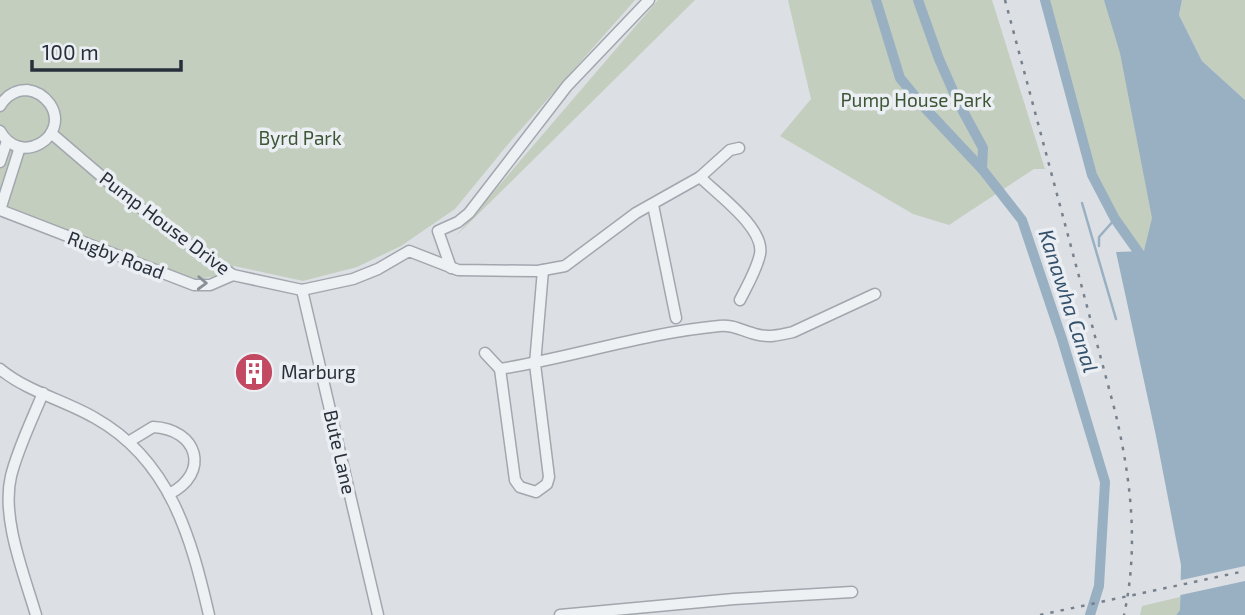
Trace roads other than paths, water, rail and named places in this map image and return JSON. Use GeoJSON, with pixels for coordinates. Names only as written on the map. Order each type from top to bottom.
{"type":"FeatureCollection","features":[{"type":"Feature","properties":{"kind":"street"},"geometry":{"type":"LineString","coordinates":[[649,0],[567,86],[469,213],[458,222],[438,231],[451,268],[544,270],[565,266],[621,223],[700,177],[730,150],[739,148]]}},
{"type":"Feature","properties":{"kind":"street"},"geometry":{"type":"LineString","coordinates":[[0,106],[7,97],[16,92],[32,91],[40,94],[52,107],[54,116],[51,133],[35,146],[20,147],[3,136],[0,162]]}},
{"type":"Feature","properties":{"kind":"street","name":"Pump House Drive"},"geometry":{"type":"LineString","coordinates":[[51,133],[143,210],[233,275],[302,290],[353,279],[377,270],[409,251],[451,268]]}},
{"type":"Feature","properties":{"kind":"street"},"geometry":{"type":"LineString","coordinates":[[0,210],[20,147]]}},
{"type":"Feature","properties":{"kind":"street"},"geometry":{"type":"LineString","coordinates":[[700,177],[751,226],[760,242],[760,256],[740,300]]}},
{"type":"Feature","properties":{"kind":"street"},"geometry":{"type":"LineString","coordinates":[[653,205],[676,318]]}},
{"type":"Feature","properties":{"kind":"street","name":"Rugby Road"},"geometry":{"type":"LineString","coordinates":[[0,210],[194,285],[210,285],[233,275]]}},
{"type":"Feature","properties":{"kind":"street"},"geometry":{"type":"LineString","coordinates":[[485,353],[500,369],[515,480],[520,487],[536,492],[547,484],[549,477],[535,363],[544,270]]}},
{"type":"Feature","properties":{"kind":"street","name":"Bute Lane"},"geometry":{"type":"LineString","coordinates":[[302,290],[378,615]]}},
{"type":"Feature","properties":{"kind":"street"},"geometry":{"type":"LineString","coordinates":[[500,369],[722,325],[770,336],[793,332],[875,294]]}},
{"type":"Feature","properties":{"kind":"street"},"geometry":{"type":"LineString","coordinates":[[0,369],[18,382],[67,402],[130,441],[159,475],[195,555],[209,615]]}},
{"type":"Feature","properties":{"kind":"street"},"geometry":{"type":"LineString","coordinates":[[36,615],[15,541],[9,500],[11,476],[43,393]]}},
{"type":"Feature","properties":{"kind":"street"},"geometry":{"type":"LineString","coordinates":[[130,441],[153,427],[174,430],[183,436],[191,447],[195,460],[187,481],[169,494]]}},
{"type":"Feature","properties":{"kind":"street"},"geometry":{"type":"LineString","coordinates":[[560,615],[734,599],[852,592]]}},
{"type":"Feature","properties":{"kind":"water"},"geometry":{"type":"Polygon","coordinates":[[[1104,0],[1182,0],[1179,15],[1202,61],[1245,100],[1245,615],[1176,615],[1180,610],[1181,565],[1116,252],[1144,251],[1152,218],[1120,53],[1104,0]]]}},
{"type":"Feature","properties":{"kind":"waterway","name":"Kanawha Canal"},"geometry":{"type":"LineString","coordinates":[[876,0],[900,78],[982,169],[1022,220],[1062,339],[1105,482],[1099,586],[1090,615]]}},
{"type":"Feature","properties":{"kind":"waterway"},"geometry":{"type":"LineString","coordinates":[[918,0],[939,59],[983,148],[982,169]]}},
{"type":"Feature","properties":{"kind":"waterway"},"geometry":{"type":"LineString","coordinates":[[1045,0],[1092,175],[1115,219],[1144,260]]}},
{"type":"Feature","properties":{"kind":"waterway"},"geometry":{"type":"LineString","coordinates":[[1082,203],[1116,319]]}},
{"type":"Feature","properties":{"kind":"waterway"},"geometry":{"type":"LineString","coordinates":[[1099,246],[1099,237],[1115,219]]}},
{"type":"Feature","properties":{"kind":"railway"},"geometry":{"type":"LineString","coordinates":[[1005,0],[1121,436],[1129,487],[1132,538],[1129,589],[1124,615]]}},
{"type":"Feature","properties":{"kind":"railway"},"geometry":{"type":"LineString","coordinates":[[1040,615],[1245,571]]}},
{"type":"Feature","properties":{"kind":"place","name":"Marburg"},"geometry":{"type":"Point","coordinates":[254,372]}},
{"type":"Feature","properties":{"kind":"park label","name":"Pump House Park"},"geometry":{"type":"Point","coordinates":[916,100]}},
{"type":"Feature","properties":{"kind":"park label","name":"Byrd Park"},"geometry":{"type":"Point","coordinates":[300,138]}}]}
